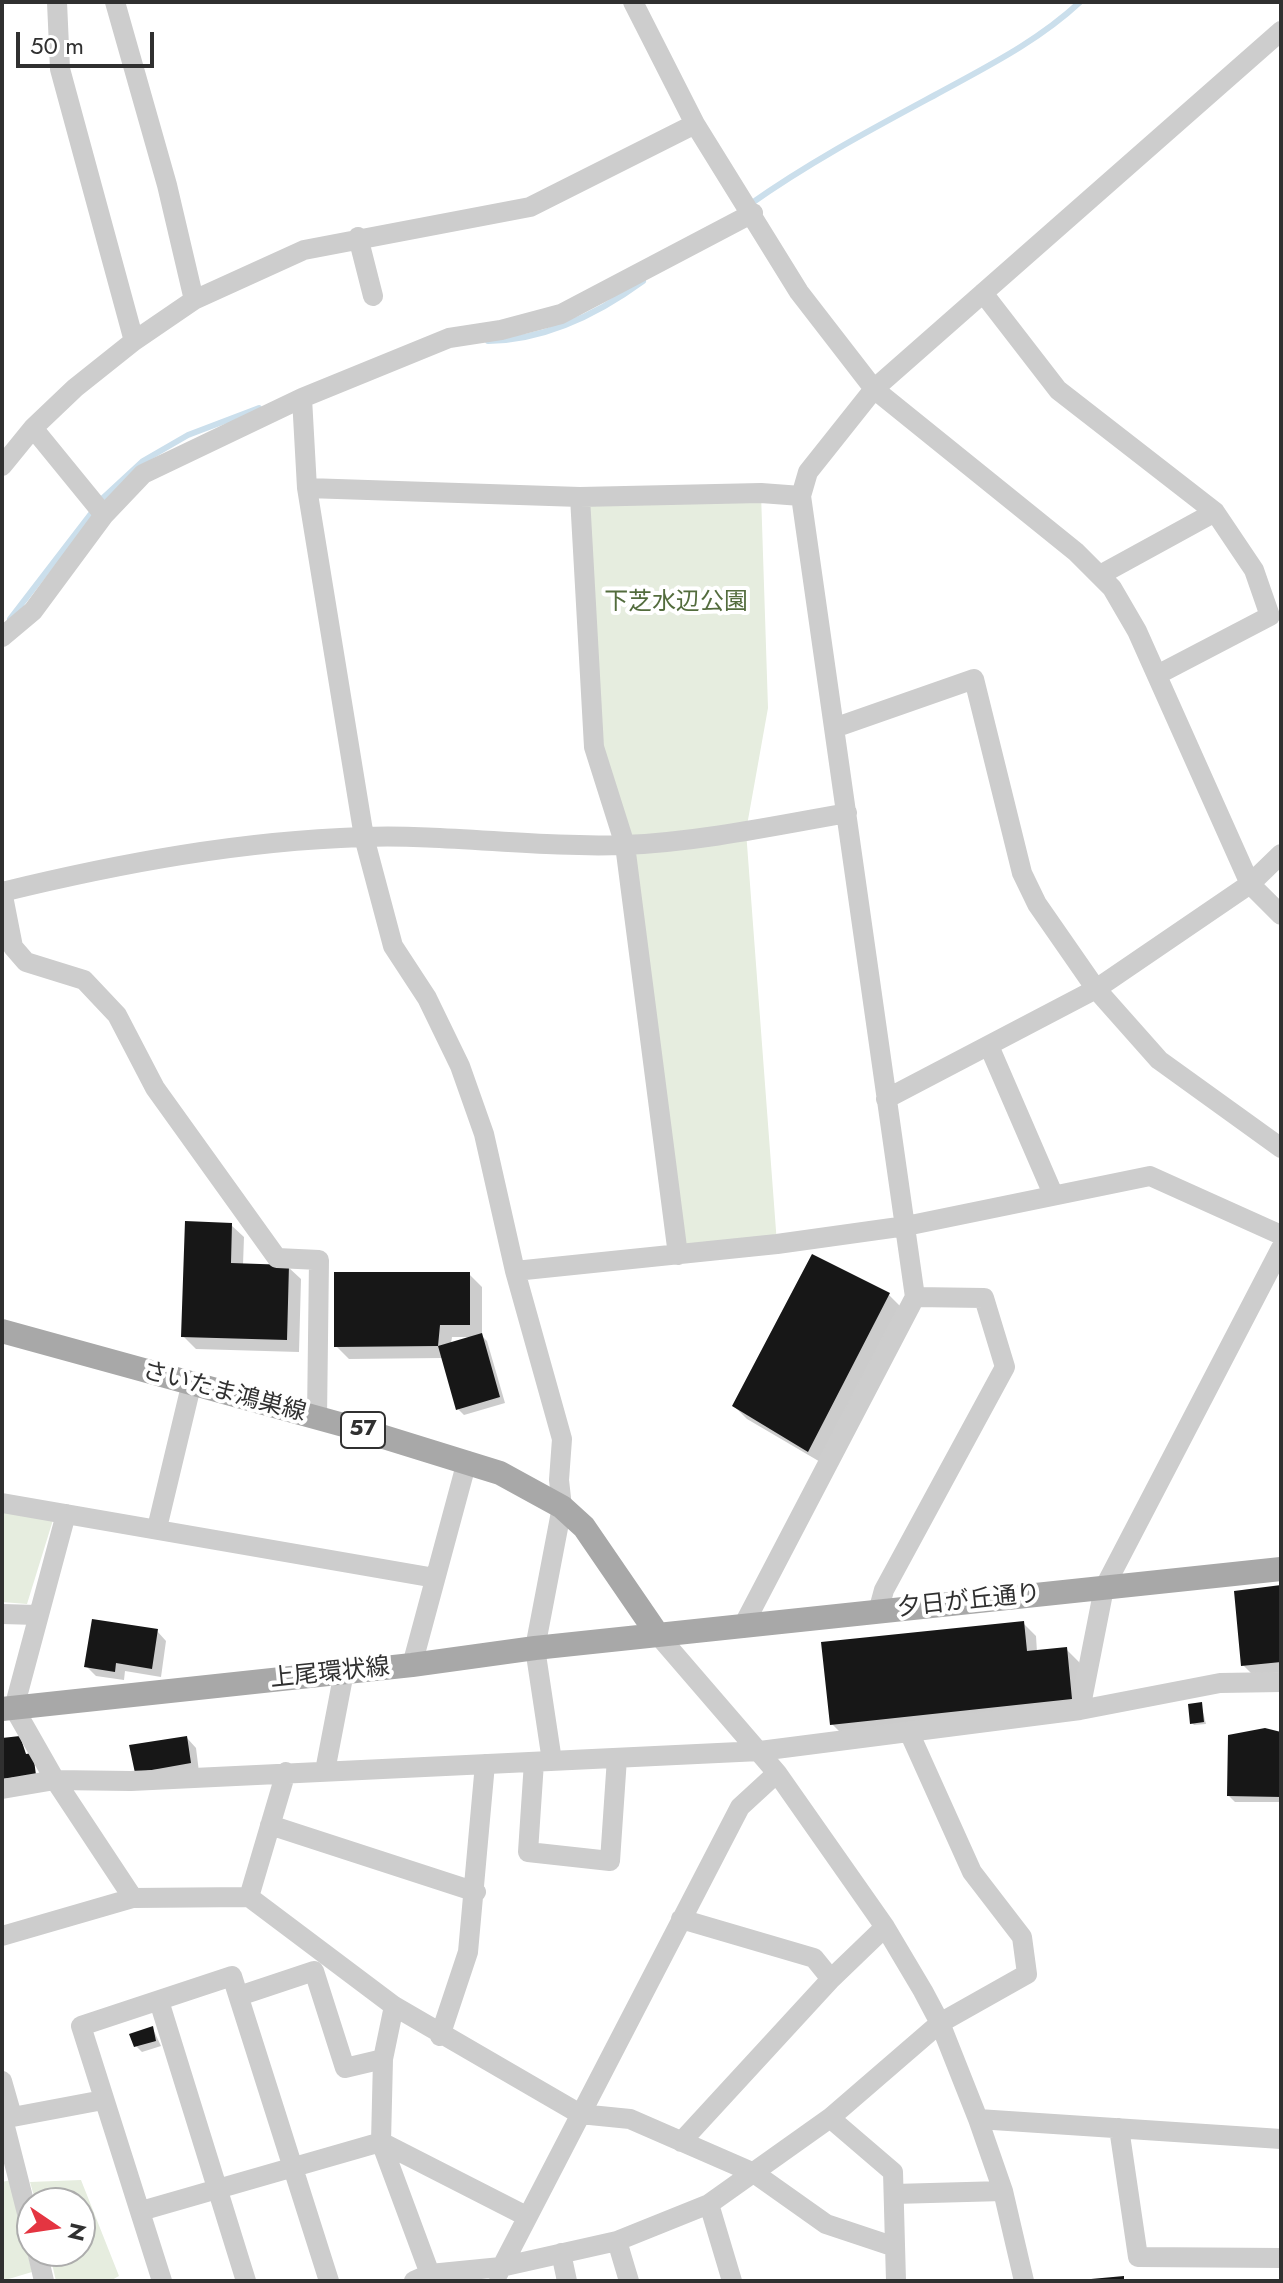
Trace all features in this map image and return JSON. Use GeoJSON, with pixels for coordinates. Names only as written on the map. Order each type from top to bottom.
{"type":"FeatureCollection","features":[{"type":"Feature","properties":{"kind":"main road","name":"さいたま鴻巣線"},"geometry":{"type":"LineString","coordinates":[[2,1331],[191,1386],[317,1418],[500,1473],[562,1507],[584,1527],[658,1635]]}},
{"type":"Feature","properties":{"kind":"main road","name":"夕日が丘通り"},"geometry":{"type":"LineString","coordinates":[[658,1635],[1281,1569]]}},
{"type":"Feature","properties":{"kind":"main road","name":"上尾環状線"},"geometry":{"type":"LineString","coordinates":[[8,1708],[658,1635]]}},
{"type":"Feature","properties":{"kind":"street"},"geometry":{"type":"LineString","coordinates":[[57,2],[60,69],[134,341]]}},
{"type":"Feature","properties":{"kind":"street"},"geometry":{"type":"LineString","coordinates":[[115,2],[167,185],[194,300]]}},
{"type":"Feature","properties":{"kind":"street"},"geometry":{"type":"LineString","coordinates":[[633,2],[695,124],[753,213],[799,292],[874,389],[1100,575],[1126,612],[1157,675],[1250,884],[1281,915]]}},
{"type":"Feature","properties":{"kind":"street"},"geometry":{"type":"LineString","coordinates":[[742,1628],[915,1297],[801,496],[808,472],[874,389],[1280,33]]}},
{"type":"Feature","properties":{"kind":"street"},"geometry":{"type":"LineString","coordinates":[[2,466],[33,428],[75,388],[134,341],[194,300],[304,250],[358,237],[530,207],[695,124]]}},
{"type":"Feature","properties":{"kind":"street"},"geometry":{"type":"LineString","coordinates":[[2,637],[33,611],[104,515],[143,474],[302,398],[449,338],[501,330],[561,314],[753,213]]}},
{"type":"Feature","properties":{"kind":"street"},"geometry":{"type":"LineString","coordinates":[[358,237],[373,296]]}},
{"type":"Feature","properties":{"kind":"street"},"geometry":{"type":"LineString","coordinates":[[983,293],[1058,390],[1215,512],[1254,570],[1270,616],[1157,675]]}},
{"type":"Feature","properties":{"kind":"street"},"geometry":{"type":"LineString","coordinates":[[302,398],[307,488],[364,837],[393,946],[427,998],[460,1066],[484,1134],[515,1271],[562,1439],[559,1480],[562,1507],[535,1648],[543,1761],[528,1852],[610,1861],[617,1758]]}},
{"type":"Feature","properties":{"kind":"street"},"geometry":{"type":"LineString","coordinates":[[33,428],[104,515]]}},
{"type":"Feature","properties":{"kind":"street"},"geometry":{"type":"LineString","coordinates":[[307,488],[580,497],[761,493],[801,496]]}},
{"type":"Feature","properties":{"kind":"street"},"geometry":{"type":"LineString","coordinates":[[580,497],[594,747],[625,845],[678,1255]]}},
{"type":"Feature","properties":{"kind":"street"},"geometry":{"type":"LineString","coordinates":[[1100,575],[1215,512]]}},
{"type":"Feature","properties":{"kind":"street"},"geometry":{"type":"LineString","coordinates":[[834,728],[974,679],[1022,873],[1037,904],[1096,989],[1159,1060],[1281,1148]]}},
{"type":"Feature","properties":{"kind":"street"},"geometry":{"type":"LineString","coordinates":[[317,1418],[319,1260],[277,1258],[155,1088],[117,1015],[84,980],[26,962],[13,947],[2,891],[161,857],[364,837],[625,845],[746,831],[847,813]]}},
{"type":"Feature","properties":{"kind":"street"},"geometry":{"type":"LineString","coordinates":[[886,1099],[1096,989],[1250,884],[1281,854]]}},
{"type":"Feature","properties":{"kind":"street"},"geometry":{"type":"LineString","coordinates":[[989,1046],[1053,1194]]}},
{"type":"Feature","properties":{"kind":"street"},"geometry":{"type":"LineString","coordinates":[[515,1271],[678,1255],[906,1226],[1150,1176],[1281,1235]]}},
{"type":"Feature","properties":{"kind":"street"},"geometry":{"type":"LineString","coordinates":[[1080,1710],[1104,1588],[1273,1281],[1281,1248]]}},
{"type":"Feature","properties":{"kind":"street"},"geometry":{"type":"LineString","coordinates":[[878,1612],[884,1590],[1005,1367],[984,1298],[915,1297]]}},
{"type":"Feature","properties":{"kind":"street"},"geometry":{"type":"LineString","coordinates":[[157,1528],[191,1386]]}},
{"type":"Feature","properties":{"kind":"street"},"geometry":{"type":"LineString","coordinates":[[412,1665],[467,1461]]}},
{"type":"Feature","properties":{"kind":"street"},"geometry":{"type":"LineString","coordinates":[[2,1503],[435,1578]]}},
{"type":"Feature","properties":{"kind":"street"},"geometry":{"type":"LineString","coordinates":[[66,1514],[8,1708],[133,1898]]}},
{"type":"Feature","properties":{"kind":"street"},"geometry":{"type":"LineString","coordinates":[[2,1614],[37,1615]]}},
{"type":"Feature","properties":{"kind":"street"},"geometry":{"type":"LineString","coordinates":[[658,1635],[777,1773],[885,1927],[940,2023],[1003,2191],[1024,2281]]}},
{"type":"Feature","properties":{"kind":"street"},"geometry":{"type":"LineString","coordinates":[[325,1771],[344,1672]]}},
{"type":"Feature","properties":{"kind":"street"},"geometry":{"type":"LineString","coordinates":[[2,1789],[55,1780],[131,1781],[760,1751],[1080,1710],[1220,1683],[1281,1682]]}},
{"type":"Feature","properties":{"kind":"street"},"geometry":{"type":"LineString","coordinates":[[394,2006],[383,2059],[381,2142],[422,2278],[498,2274],[561,2253],[617,2241],[709,2204],[830,2118],[940,2023],[1027,1974],[1022,1937],[972,1872],[909,1732]]}},
{"type":"Feature","properties":{"kind":"street"},"geometry":{"type":"LineString","coordinates":[[440,2036],[468,1952],[476,1892],[485,1764]]}},
{"type":"Feature","properties":{"kind":"street"},"geometry":{"type":"LineString","coordinates":[[249,1897],[286,1772]]}},
{"type":"Feature","properties":{"kind":"street"},"geometry":{"type":"LineString","coordinates":[[498,2274],[740,1807],[777,1773]]}},
{"type":"Feature","properties":{"kind":"street"},"geometry":{"type":"LineString","coordinates":[[270,1825],[476,1892]]}},
{"type":"Feature","properties":{"kind":"street"},"geometry":{"type":"LineString","coordinates":[[2,1936],[133,1898],[249,1897],[394,2006],[440,2036],[580,2114],[630,2119],[754,2173],[826,2224],[895,2247]]}},
{"type":"Feature","properties":{"kind":"street"},"geometry":{"type":"LineString","coordinates":[[681,1919],[814,1958],[831,1979]]}},
{"type":"Feature","properties":{"kind":"street"},"geometry":{"type":"LineString","coordinates":[[681,2142],[831,1979],[885,1927]]}},
{"type":"Feature","properties":{"kind":"street"},"geometry":{"type":"LineString","coordinates":[[239,1996],[314,1971],[345,2068],[383,2059]]}},
{"type":"Feature","properties":{"kind":"street"},"geometry":{"type":"LineString","coordinates":[[162,2281],[81,2026],[232,1976],[329,2281]]}},
{"type":"Feature","properties":{"kind":"street"},"geometry":{"type":"LineString","coordinates":[[159,2001],[246,2281]]}},
{"type":"Feature","properties":{"kind":"street"},"geometry":{"type":"LineString","coordinates":[[2,2081],[6,2118],[22,2187]]}},
{"type":"Feature","properties":{"kind":"street"},"geometry":{"type":"LineString","coordinates":[[6,2118],[103,2100]]}},
{"type":"Feature","properties":{"kind":"street"},"geometry":{"type":"LineString","coordinates":[[830,2118],[893,2172],[896,2281]]}},
{"type":"Feature","properties":{"kind":"street"},"geometry":{"type":"LineString","coordinates":[[978,2119],[1281,2139]]}},
{"type":"Feature","properties":{"kind":"street"},"geometry":{"type":"LineString","coordinates":[[1119,2128],[1138,2257],[1281,2258]]}},
{"type":"Feature","properties":{"kind":"street"},"geometry":{"type":"LineString","coordinates":[[141,2211],[381,2142],[526,2216]]}},
{"type":"Feature","properties":{"kind":"street"},"geometry":{"type":"LineString","coordinates":[[894,2194],[1003,2191]]}},
{"type":"Feature","properties":{"kind":"street"},"geometry":{"type":"LineString","coordinates":[[709,2204],[732,2281]]}},
{"type":"Feature","properties":{"kind":"street"},"geometry":{"type":"LineString","coordinates":[[617,2241],[629,2281]]}},
{"type":"Feature","properties":{"kind":"street"},"geometry":{"type":"LineString","coordinates":[[561,2253],[567,2281]]}},
{"type":"Feature","properties":{"kind":"green space","name":"下芝水辺公園"},"geometry":{"type":"Polygon","coordinates":[[[761,493],[768,708],[746,831],[777,1244],[678,1255],[625,845],[594,747],[580,497],[761,493]]]}},
{"type":"Feature","properties":{"kind":"green space"},"geometry":{"type":"Polygon","coordinates":[[[2,1511],[53,1520],[27,1604],[2,1602],[2,1511]]]}},
{"type":"Feature","properties":{"kind":"green space"},"geometry":{"type":"Polygon","coordinates":[[[11,2180],[16,2202],[16,2267],[31,2267],[32,2272],[2,2281],[2,2182],[11,2180]]]}},
{"type":"Feature","properties":{"kind":"green space"},"geometry":{"type":"Polygon","coordinates":[[[81,2180],[84,2187],[31,2187],[30,2182],[81,2180]]]}},
{"type":"Feature","properties":{"kind":"green space"},"geometry":{"type":"Polygon","coordinates":[[[96,2218],[119,2276],[110,2281],[56,2281],[53,2267],[96,2267],[96,2218]]]}},
{"type":"Feature","properties":{"kind":"building"},"geometry":{"type":"Polygon","coordinates":[[[185,1221],[232,1223],[231,1263],[289,1265],[287,1340],[181,1337],[185,1221]]]}},
{"type":"Feature","properties":{"kind":"building"},"geometry":{"type":"Polygon","coordinates":[[[812,1254],[890,1293],[808,1452],[732,1406],[812,1254]]]}},
{"type":"Feature","properties":{"kind":"building"},"geometry":{"type":"Polygon","coordinates":[[[334,1272],[470,1272],[470,1325],[440,1325],[438,1346],[334,1347],[334,1272]]]}},
{"type":"Feature","properties":{"kind":"building"},"geometry":{"type":"Polygon","coordinates":[[[482,1333],[500,1397],[456,1410],[438,1346],[482,1333]]]}},
{"type":"Feature","properties":{"kind":"building"},"geometry":{"type":"Polygon","coordinates":[[[1281,1585],[1281,1662],[1241,1666],[1234,1591],[1281,1585]]]}},
{"type":"Feature","properties":{"kind":"building"},"geometry":{"type":"Polygon","coordinates":[[[92,1619],[158,1629],[152,1669],[116,1663],[115,1672],[84,1667],[92,1619]]]}},
{"type":"Feature","properties":{"kind":"building"},"geometry":{"type":"Polygon","coordinates":[[[1024,1621],[1027,1651],[1067,1647],[1072,1699],[830,1725],[821,1642],[1024,1621]]]}},
{"type":"Feature","properties":{"kind":"building"},"geometry":{"type":"Polygon","coordinates":[[[1202,1702],[1204,1722],[1190,1724],[1188,1704],[1202,1702]]]}},
{"type":"Feature","properties":{"kind":"building"},"geometry":{"type":"Polygon","coordinates":[[[1265,1728],[1281,1732],[1281,1797],[1227,1796],[1228,1735],[1265,1728]]]}},
{"type":"Feature","properties":{"kind":"building"},"geometry":{"type":"Polygon","coordinates":[[[20,1736],[26,1754],[33,1753],[36,1775],[2,1779],[2,1738],[20,1736]]]}},
{"type":"Feature","properties":{"kind":"building"},"geometry":{"type":"Polygon","coordinates":[[[187,1736],[191,1763],[135,1773],[129,1745],[187,1736]]]}},
{"type":"Feature","properties":{"kind":"building"},"geometry":{"type":"Polygon","coordinates":[[[153,2026],[156,2041],[134,2047],[129,2034],[153,2026]]]}},
{"type":"Feature","properties":{"kind":"building"},"geometry":{"type":"Polygon","coordinates":[[[1124,2276],[1124,2281],[1091,2281],[1091,2279],[1124,2276]]]}},
{"type":"Feature","properties":{"kind":"waterway"},"geometry":{"type":"LineString","coordinates":[[749,205],[840,147],[1010,53],[1080,2]]}},
{"type":"Feature","properties":{"kind":"waterway"},"geometry":{"type":"LineString","coordinates":[[488,341],[530,336],[570,323],[608,304],[643,281]]}},
{"type":"Feature","properties":{"kind":"waterway"},"geometry":{"type":"LineString","coordinates":[[10,619],[103,498],[143,461],[188,435],[259,408]]}}]}
